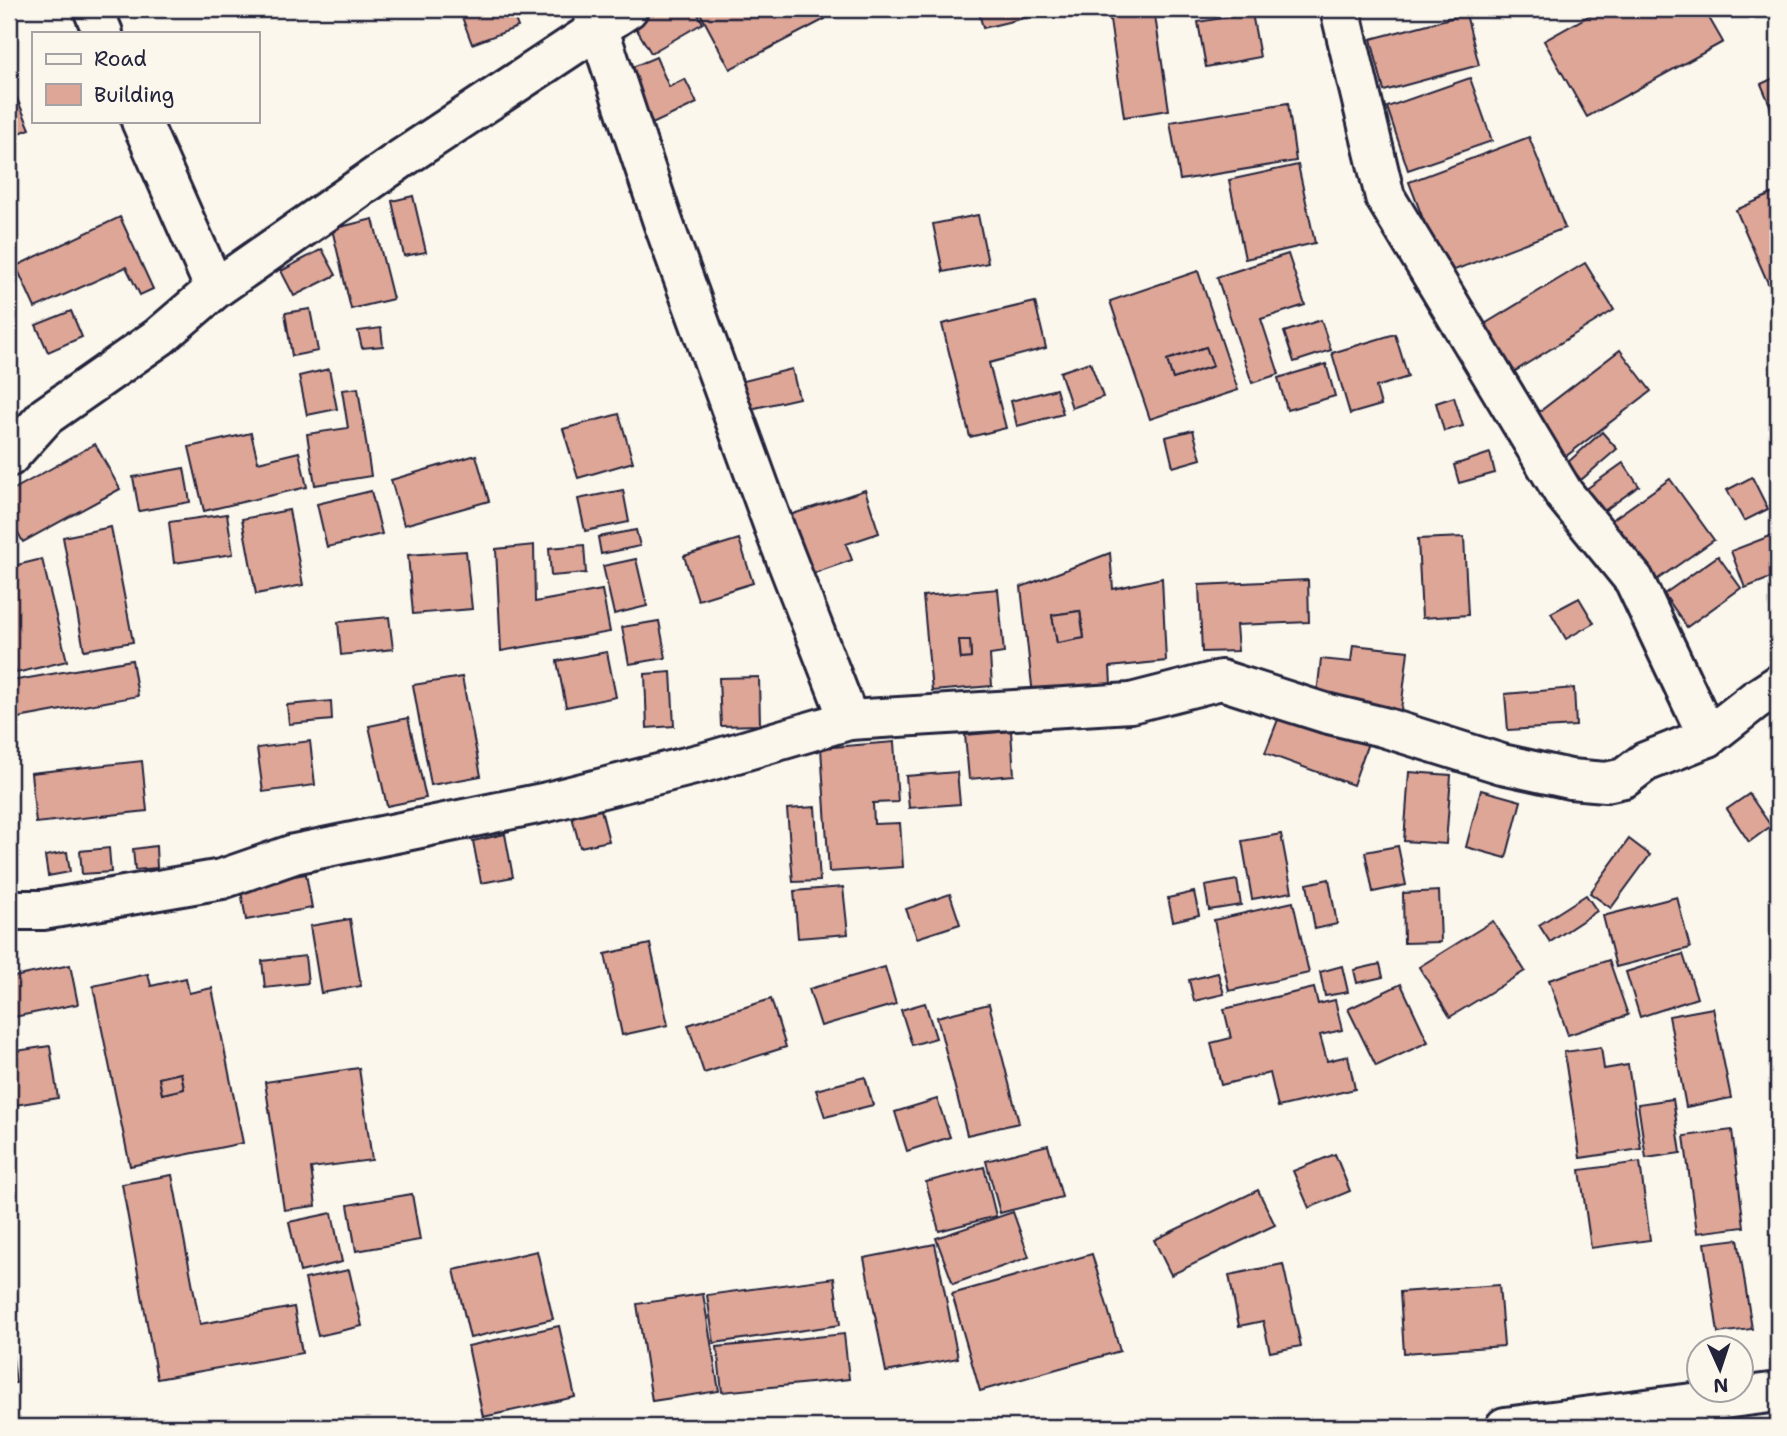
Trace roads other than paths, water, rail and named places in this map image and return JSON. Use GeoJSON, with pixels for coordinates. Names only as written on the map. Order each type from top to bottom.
{"type":"FeatureCollection","features":[{"type":"Feature","properties":{"kind":"street"},"geometry":{"type":"LineString","coordinates":[[93,9],[103,32]]}},
{"type":"Feature","properties":{"kind":"street"},"geometry":{"type":"LineString","coordinates":[[1340,9],[1385,197],[1564,494],[1634,580],[1708,737]]}},
{"type":"Feature","properties":{"kind":"street"},"geometry":{"type":"LineString","coordinates":[[9,457],[46,416],[159,337],[215,289],[606,15],[663,222],[778,538],[849,720]]}},
{"type":"Feature","properties":{"kind":"street"},"geometry":{"type":"LineString","coordinates":[[141,122],[215,289]]}},
{"type":"Feature","properties":{"kind":"street"},"geometry":{"type":"LineString","coordinates":[[9,910],[43,910],[222,879],[294,854],[547,802],[706,762],[849,720],[1131,703],[1222,680],[1502,764],[1570,779],[1606,782],[1624,778],[1645,762],[1708,737],[1778,685]]}},
{"type":"Feature","properties":{"kind":"street"},"geometry":{"type":"LineString","coordinates":[[1505,1427],[1778,1392]]}}]}
